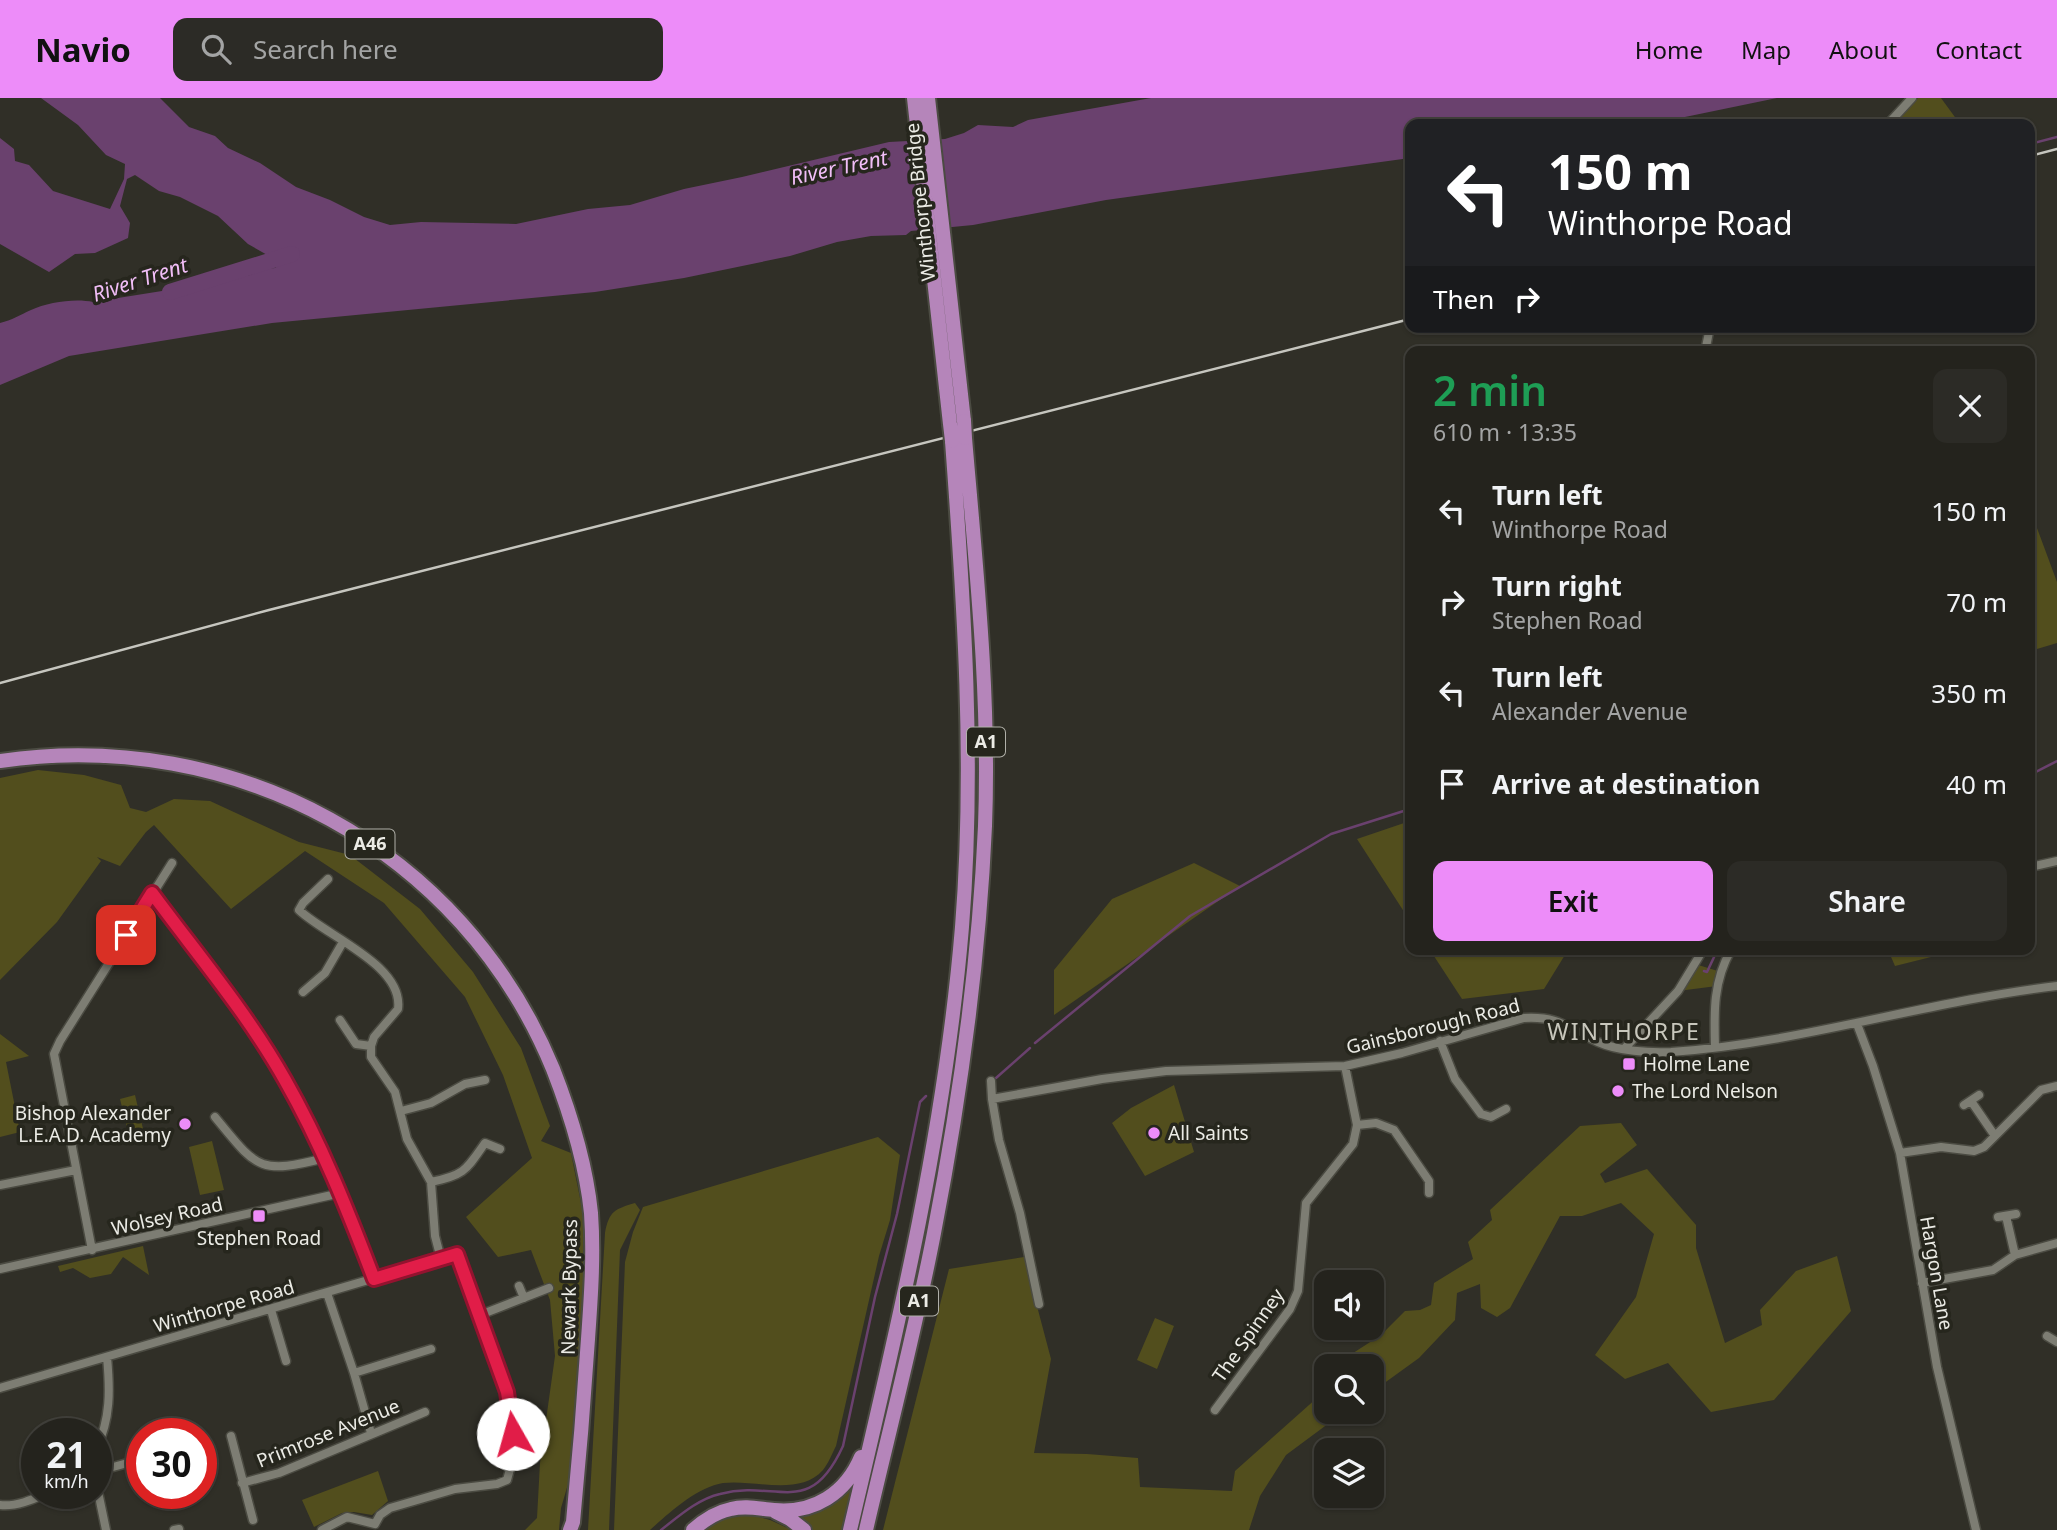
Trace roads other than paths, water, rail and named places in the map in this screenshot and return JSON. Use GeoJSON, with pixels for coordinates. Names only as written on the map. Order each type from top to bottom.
{"type":"FeatureCollection","features":[{"type":"Feature","properties":{"kind":"highway","name":"Winthorpe Bridge"},"geometry":{"type":"LineString","coordinates":[[914,98],[944,302]]}},
{"type":"Feature","properties":{"kind":"highway","name":"Winthorpe Bridge"},"geometry":{"type":"LineString","coordinates":[[928,98],[944,302]]}},
{"type":"Feature","properties":{"kind":"highway","name":"A1"},"geometry":{"type":"LineString","coordinates":[[850,1530],[922,1215],[946,1068],[962,927],[969,740],[958,440],[944,302]]}},
{"type":"Feature","properties":{"kind":"highway","name":"A1"},"geometry":{"type":"LineString","coordinates":[[866,1530],[934,1234],[962,1070],[979,931],[986,739],[978,589],[958,440]]}},
{"type":"Feature","properties":{"kind":"highway","name":"Newark Bypass"},"geometry":{"type":"LineString","coordinates":[[0,761],[30,756],[87,754],[141,757],[220,773],[267,790],[331,819],[359,836],[422,884],[454,915],[509,985],[545,1050],[566,1103],[591,1212],[592,1259],[583,1427],[572,1527]]}},
{"type":"Feature","properties":{"kind":"highway"},"geometry":{"type":"LineString","coordinates":[[693,1530],[713,1515],[731,1508],[806,1508],[823,1502],[839,1490],[858,1465],[876,1419]]}},
{"type":"Feature","properties":{"kind":"highway"},"geometry":{"type":"LineString","coordinates":[[772,1510],[804,1530]]}},
{"type":"Feature","properties":{"kind":"street"},"geometry":{"type":"LineString","coordinates":[[1893,119],[1912,98]]}},
{"type":"Feature","properties":{"kind":"street"},"geometry":{"type":"LineString","coordinates":[[2035,866],[2057,861]]}},
{"type":"Feature","properties":{"kind":"street"},"geometry":{"type":"LineString","coordinates":[[92,1250],[54,1054],[172,863]]}},
{"type":"Feature","properties":{"kind":"street"},"geometry":{"type":"LineString","coordinates":[[328,879],[299,910],[315,924],[371,961],[397,991],[398,1009],[374,1037],[371,1057],[391,1084],[407,1139],[431,1182],[435,1236],[441,1259]]}},
{"type":"Feature","properties":{"kind":"street"},"geometry":{"type":"LineString","coordinates":[[152,893],[285,1080],[341,1193],[374,1279]]}},
{"type":"Feature","properties":{"kind":"street"},"geometry":{"type":"LineString","coordinates":[[303,992],[326,973],[344,942]]}},
{"type":"Feature","properties":{"kind":"street"},"geometry":{"type":"LineString","coordinates":[[1624,1049],[1678,991],[1700,955]]}},
{"type":"Feature","properties":{"kind":"street"},"geometry":{"type":"LineString","coordinates":[[1715,1047],[1716,995],[1721,972],[1729,955]]}},
{"type":"Feature","properties":{"kind":"street","name":"Gainsborough Road"},"geometry":{"type":"LineString","coordinates":[[992,1099],[1102,1079],[1166,1071],[1345,1066],[1402,1053],[1524,1018],[1541,1017],[1561,1021],[1600,1043],[1624,1049],[1668,1052],[1857,1024],[1974,997],[2057,986]]}},
{"type":"Feature","properties":{"kind":"street"},"geometry":{"type":"LineString","coordinates":[[340,1020],[356,1044],[371,1046]]}},
{"type":"Feature","properties":{"kind":"street","name":"Hargon Lane"},"geometry":{"type":"LineString","coordinates":[[1857,1024],[1900,1153],[1937,1367],[1976,1530]]}},
{"type":"Feature","properties":{"kind":"street"},"geometry":{"type":"LineString","coordinates":[[1440,1041],[1455,1079],[1481,1114],[1491,1117],[1506,1109]]}},
{"type":"Feature","properties":{"kind":"street"},"geometry":{"type":"LineString","coordinates":[[1345,1066],[1357,1125],[1376,1122],[1394,1130],[1429,1181],[1429,1193]]}},
{"type":"Feature","properties":{"kind":"street"},"geometry":{"type":"LineString","coordinates":[[401,1111],[431,1103],[465,1084],[485,1080]]}},
{"type":"Feature","properties":{"kind":"street"},"geometry":{"type":"LineString","coordinates":[[991,1081],[999,1140],[1020,1213],[1039,1304]]}},
{"type":"Feature","properties":{"kind":"street"},"geometry":{"type":"LineString","coordinates":[[1900,1153],[1941,1147],[1974,1151],[1984,1147],[2041,1090],[2057,1086]]}},
{"type":"Feature","properties":{"kind":"street"},"geometry":{"type":"LineString","coordinates":[[1979,1095],[1968,1103],[1995,1136]]}},
{"type":"Feature","properties":{"kind":"street"},"geometry":{"type":"LineString","coordinates":[[215,1117],[241,1150],[258,1162],[287,1167],[325,1158]]}},
{"type":"Feature","properties":{"kind":"street","name":"The Spinney"},"geometry":{"type":"LineString","coordinates":[[1215,1410],[1290,1309],[1298,1291],[1306,1203],[1353,1144],[1357,1125]]}},
{"type":"Feature","properties":{"kind":"street"},"geometry":{"type":"LineString","coordinates":[[431,1182],[462,1172],[471,1165],[485,1143],[500,1149]]}},
{"type":"Feature","properties":{"kind":"street"},"geometry":{"type":"LineString","coordinates":[[0,1185],[76,1170]]}},
{"type":"Feature","properties":{"kind":"street","name":"Wolsey Road"},"geometry":{"type":"LineString","coordinates":[[0,1269],[341,1193]]}},
{"type":"Feature","properties":{"kind":"street"},"geometry":{"type":"LineString","coordinates":[[2007,1215],[2015,1255]]}},
{"type":"Feature","properties":{"kind":"street"},"geometry":{"type":"LineString","coordinates":[[1922,1283],[1993,1270],[2015,1255],[2057,1242]]}},
{"type":"Feature","properties":{"kind":"street","name":"Winthorpe Road"},"geometry":{"type":"LineString","coordinates":[[1,1385],[271,1310],[457,1254],[481,1315]]}},
{"type":"Feature","properties":{"kind":"street"},"geometry":{"type":"LineString","coordinates":[[519,1286],[524,1298]]}},
{"type":"Feature","properties":{"kind":"street"},"geometry":{"type":"LineString","coordinates":[[322,1530],[347,1517],[375,1527],[380,1515],[390,1508],[455,1489],[497,1485],[507,1480],[512,1464],[513,1444],[509,1402],[481,1315],[549,1288]]}},
{"type":"Feature","properties":{"kind":"street"},"geometry":{"type":"LineString","coordinates":[[327,1293],[354,1373],[370,1433]]}},
{"type":"Feature","properties":{"kind":"street"},"geometry":{"type":"LineString","coordinates":[[271,1310],[286,1361]]}},
{"type":"Feature","properties":{"kind":"street"},"geometry":{"type":"LineString","coordinates":[[2047,1336],[2057,1340]]}},
{"type":"Feature","properties":{"kind":"street"},"geometry":{"type":"LineString","coordinates":[[354,1373],[431,1349]]}},
{"type":"Feature","properties":{"kind":"street"},"geometry":{"type":"LineString","coordinates":[[107,1357],[110,1394],[107,1418]]}},
{"type":"Feature","properties":{"kind":"street","name":"Primrose Avenue"},"geometry":{"type":"LineString","coordinates":[[242,1483],[279,1473],[425,1412]]}},
{"type":"Feature","properties":{"kind":"street"},"geometry":{"type":"LineString","coordinates":[[231,1436],[253,1520]]}},
{"type":"Feature","properties":{"kind":"street"},"geometry":{"type":"LineString","coordinates":[[0,1505],[21,1502]]}},
{"type":"Feature","properties":{"kind":"street"},"geometry":{"type":"LineString","coordinates":[[102,1509],[106,1530]]}},
{"type":"Feature","properties":{"kind":"water"},"geometry":{"type":"Polygon","coordinates":[[[41,98],[160,98],[189,127],[215,136],[228,148],[260,163],[296,187],[364,217],[390,225],[421,222],[516,224],[588,209],[630,205],[684,189],[889,142],[945,139],[978,125],[1013,127],[1028,120],[1151,98],[1777,98],[1675,119],[1405,119],[1405,159],[1106,200],[973,225],[911,231],[906,235],[871,236],[684,278],[595,292],[272,323],[69,356],[0,385],[0,323],[54,303],[79,300],[93,302],[212,283],[250,275],[279,265],[276,260],[248,244],[218,216],[180,197],[159,191],[135,175],[127,179],[120,206],[130,223],[128,238],[95,253],[75,254],[49,272],[0,244],[0,138],[14,149],[15,161],[29,165],[53,191],[110,209],[124,179],[125,164],[106,155],[78,125],[41,98]]]}},
{"type":"Feature","properties":{"kind":"waterway"},"geometry":{"type":"LineString","coordinates":[[2035,143],[2057,137]]}},
{"type":"Feature","properties":{"kind":"waterway","name":"River Trent"},"geometry":{"type":"LineString","coordinates":[[170,292],[292,254]]}},
{"type":"Feature","properties":{"kind":"waterway"},"geometry":{"type":"LineString","coordinates":[[2035,772],[2057,761]]}},
{"type":"Feature","properties":{"kind":"waterway"},"geometry":{"type":"LineString","coordinates":[[1035,1043],[1190,916],[1331,834],[1405,811]]}},
{"type":"Feature","properties":{"kind":"waterway"},"geometry":{"type":"LineString","coordinates":[[1704,971],[1707,972],[1715,955]]}},
{"type":"Feature","properties":{"kind":"waterway"},"geometry":{"type":"LineString","coordinates":[[996,1078],[1030,1048]]}},
{"type":"Feature","properties":{"kind":"waterway"},"geometry":{"type":"LineString","coordinates":[[661,1530],[712,1496],[741,1491],[804,1490],[818,1483],[830,1469],[843,1446],[920,1102],[926,1096]]}},
{"type":"Feature","properties":{"kind":"railway"},"geometry":{"type":"LineString","coordinates":[[2035,155],[2057,149]]}},
{"type":"Feature","properties":{"kind":"railway"},"geometry":{"type":"LineString","coordinates":[[0,683],[269,610],[1405,320]]}},
{"type":"Feature","properties":{"kind":"place","name":"Holme Lane"},"geometry":{"type":"Point","coordinates":[1629,1064]}},
{"type":"Feature","properties":{"kind":"place","name":"The Lord Nelson"},"geometry":{"type":"Point","coordinates":[1618,1091]}},
{"type":"Feature","properties":{"kind":"place","name":"Bishop Alexander L.E.A.D. Academy"},"geometry":{"type":"Point","coordinates":[185,1124]}},
{"type":"Feature","properties":{"kind":"place","name":"All Saints"},"geometry":{"type":"Point","coordinates":[1154,1133]}},
{"type":"Feature","properties":{"kind":"place","name":"Stephen Road"},"geometry":{"type":"Point","coordinates":[259,1216]}},
{"type":"Feature","properties":{"kind":"district","name":"WINTHORPE"},"geometry":{"type":"Point","coordinates":[1624,1032]}}]}
